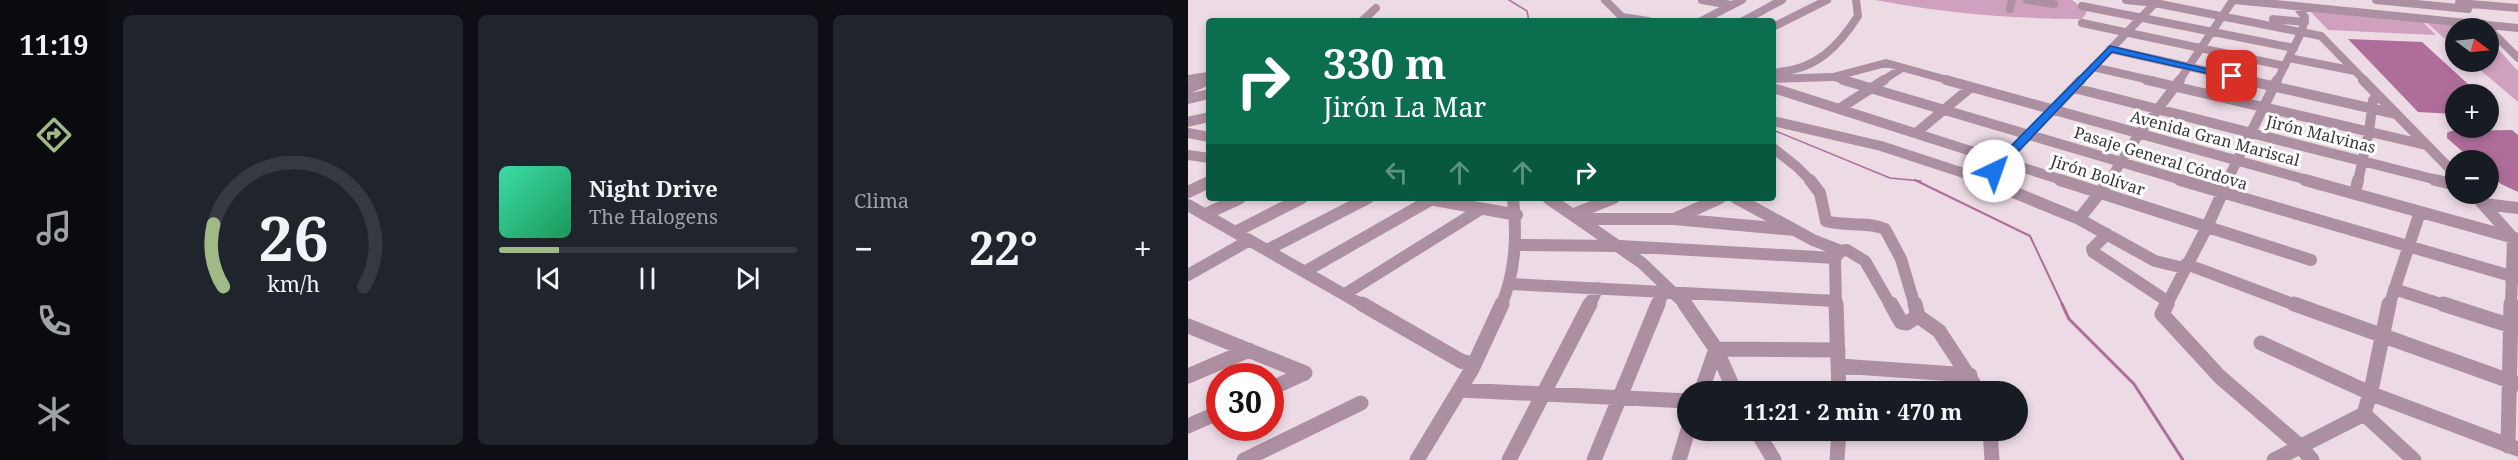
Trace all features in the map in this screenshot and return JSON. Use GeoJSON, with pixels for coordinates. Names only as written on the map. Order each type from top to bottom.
{"type":"FeatureCollection","features":[{"type":"Feature","properties":{"kind":"street"},"geometry":{"type":"LineString","coordinates":[[1605,0],[1622,17],[1628,18]]}},
{"type":"Feature","properties":{"kind":"street"},"geometry":{"type":"LineString","coordinates":[[1702,0],[1731,5]]}},
{"type":"Feature","properties":{"kind":"street"},"geometry":{"type":"LineString","coordinates":[[1707,18],[1742,0]]}},
{"type":"Feature","properties":{"kind":"street"},"geometry":{"type":"LineString","coordinates":[[1749,18],[1782,0]]}},
{"type":"Feature","properties":{"kind":"street"},"geometry":{"type":"LineString","coordinates":[[1776,26],[1827,0]]}},
{"type":"Feature","properties":{"kind":"street"},"geometry":{"type":"LineString","coordinates":[[1776,72],[1795,71],[1817,63],[1852,27],[1858,16],[1856,0]]}},
{"type":"Feature","properties":{"kind":"street"},"geometry":{"type":"LineString","coordinates":[[2010,9],[2012,0]]}},
{"type":"Feature","properties":{"kind":"street"},"geometry":{"type":"LineString","coordinates":[[2027,0],[2054,2],[2052,15]]}},
{"type":"Feature","properties":{"kind":"street"},"geometry":{"type":"LineString","coordinates":[[2126,0],[2156,1],[2224,16],[2303,26],[2321,36],[2445,164]]}},
{"type":"Feature","properties":{"kind":"street"},"geometry":{"type":"LineString","coordinates":[[2079,219],[2101,194],[2120,161],[2175,88],[2233,0],[2445,21]]}},
{"type":"Feature","properties":{"kind":"street"},"geometry":{"type":"LineString","coordinates":[[2369,0],[2380,15]]}},
{"type":"Feature","properties":{"kind":"street"},"geometry":{"type":"LineString","coordinates":[[2376,0],[2518,6]]}},
{"type":"Feature","properties":{"kind":"street"},"geometry":{"type":"LineString","coordinates":[[2432,0],[2463,4],[2478,18]]}},
{"type":"Feature","properties":{"kind":"street"},"geometry":{"type":"LineString","coordinates":[[2513,0],[2518,6]]}},
{"type":"Feature","properties":{"kind":"street"},"geometry":{"type":"LineString","coordinates":[[1985,180],[2156,1]]}},
{"type":"Feature","properties":{"kind":"street"},"geometry":{"type":"LineString","coordinates":[[2082,6],[2294,48]]}},
{"type":"Feature","properties":{"kind":"street"},"geometry":{"type":"LineString","coordinates":[[2296,6],[2305,17],[2294,48],[2236,161],[2207,227],[2162,310],[2164,317],[2220,377],[2300,446],[2312,460]]}},
{"type":"Feature","properties":{"kind":"street"},"geometry":{"type":"LineString","coordinates":[[1365,18],[1376,8]]}},
{"type":"Feature","properties":{"kind":"street"},"geometry":{"type":"LineString","coordinates":[[2082,23],[2202,47],[2356,72]]}},
{"type":"Feature","properties":{"kind":"street"},"geometry":{"type":"LineString","coordinates":[[2499,26],[2518,28]]}},
{"type":"Feature","properties":{"kind":"street"},"geometry":{"type":"LineString","coordinates":[[2500,40],[2518,42]]}},
{"type":"Feature","properties":{"kind":"street"},"geometry":{"type":"LineString","coordinates":[[2500,40],[2518,58]]}},
{"type":"Feature","properties":{"kind":"street"},"geometry":{"type":"LineString","coordinates":[[2110,49],[2397,114]]}},
{"type":"Feature","properties":{"kind":"street","name":"Avenida Gran Mariscal"},"geometry":{"type":"LineString","coordinates":[[1833,76],[1883,63],[2515,239]]}},
{"type":"Feature","properties":{"kind":"street"},"geometry":{"type":"LineString","coordinates":[[1839,109],[1902,68]]}},
{"type":"Feature","properties":{"kind":"street"},"geometry":{"type":"LineString","coordinates":[[2093,68],[2427,145]]}},
{"type":"Feature","properties":{"kind":"street"},"geometry":{"type":"LineString","coordinates":[[1776,80],[1833,76]]}},
{"type":"Feature","properties":{"kind":"street","name":"Pasaje General Córdova"},"geometry":{"type":"LineString","coordinates":[[1833,76],[2515,278]]}},
{"type":"Feature","properties":{"kind":"street"},"geometry":{"type":"LineString","coordinates":[[1188,79],[1206,78]]}},
{"type":"Feature","properties":{"kind":"street"},"geometry":{"type":"LineString","coordinates":[[1188,89],[1206,80]]}},
{"type":"Feature","properties":{"kind":"street"},"geometry":{"type":"LineString","coordinates":[[1916,134],[1970,88]]}},
{"type":"Feature","properties":{"kind":"street","name":"Jirón Malvinas"},"geometry":{"type":"LineString","coordinates":[[2074,88],[2445,182]]}},
{"type":"Feature","properties":{"kind":"street","name":"Jirón Bolívar"},"geometry":{"type":"LineString","coordinates":[[1776,89],[2311,260]]}},
{"type":"Feature","properties":{"kind":"street"},"geometry":{"type":"LineString","coordinates":[[2355,193],[2369,132],[2374,89]]}},
{"type":"Feature","properties":{"kind":"street"},"geometry":{"type":"LineString","coordinates":[[1188,99],[1206,95]]}},
{"type":"Feature","properties":{"kind":"street"},"geometry":{"type":"LineString","coordinates":[[1188,122],[1206,118]]}},
{"type":"Feature","properties":{"kind":"street"},"geometry":{"type":"LineString","coordinates":[[1776,122],[1859,140],[1985,180],[2079,219],[2155,261],[2185,266],[2513,383]]}},
{"type":"Feature","properties":{"kind":"street"},"geometry":{"type":"LineString","coordinates":[[1188,148],[1198,135]]}},
{"type":"Feature","properties":{"kind":"street"},"geometry":{"type":"LineString","coordinates":[[1776,150],[1791,160],[1821,193],[1824,205],[1822,210],[1826,221],[1832,224],[1869,224],[1885,229],[1906,273],[1918,316],[1939,331],[1973,381]]}},
{"type":"Feature","properties":{"kind":"street"},"geometry":{"type":"LineString","coordinates":[[1188,155],[1206,158]]}},
{"type":"Feature","properties":{"kind":"street"},"geometry":{"type":"LineString","coordinates":[[1188,192],[1206,183]]}},
{"type":"Feature","properties":{"kind":"street"},"geometry":{"type":"LineString","coordinates":[[1206,214],[1234,201]]}},
{"type":"Feature","properties":{"kind":"street"},"geometry":{"type":"LineString","coordinates":[[1235,232],[1296,201]]}},
{"type":"Feature","properties":{"kind":"street"},"geometry":{"type":"LineString","coordinates":[[1268,250],[1362,201]]}},
{"type":"Feature","properties":{"kind":"street"},"geometry":{"type":"LineString","coordinates":[[1306,271],[1425,201]]}},
{"type":"Feature","properties":{"kind":"street"},"geometry":{"type":"LineString","coordinates":[[1440,201],[1517,215]]}},
{"type":"Feature","properties":{"kind":"street"},"geometry":{"type":"LineString","coordinates":[[1417,460],[1474,365],[1502,307],[1510,284],[1515,245],[1517,215],[1515,201]]}},
{"type":"Feature","properties":{"kind":"street"},"geometry":{"type":"LineString","coordinates":[[1553,201],[1640,258],[1716,349],[1730,381]]}},
{"type":"Feature","properties":{"kind":"street"},"geometry":{"type":"LineString","coordinates":[[1579,216],[1608,201]]}},
{"type":"Feature","properties":{"kind":"street"},"geometry":{"type":"LineString","coordinates":[[1674,219],[1713,201]]}},
{"type":"Feature","properties":{"kind":"street"},"geometry":{"type":"LineString","coordinates":[[1742,201],[1838,255]]}},
{"type":"Feature","properties":{"kind":"street"},"geometry":{"type":"LineString","coordinates":[[2484,204],[2518,208]]}},
{"type":"Feature","properties":{"kind":"street"},"geometry":{"type":"LineString","coordinates":[[2260,344],[2372,394],[2513,447],[2515,239],[2484,204]]}},
{"type":"Feature","properties":{"kind":"street"},"geometry":{"type":"LineString","coordinates":[[1188,205],[1461,361],[1474,365]]}},
{"type":"Feature","properties":{"kind":"street"},"geometry":{"type":"LineString","coordinates":[[1345,294],[1481,208]]}},
{"type":"Feature","properties":{"kind":"street"},"geometry":{"type":"LineString","coordinates":[[2274,460],[2364,414],[2372,394],[2381,337],[2394,289],[2406,247],[2420,212]]}},
{"type":"Feature","properties":{"kind":"street"},"geometry":{"type":"LineString","coordinates":[[1579,216],[1674,219],[1795,230]]}},
{"type":"Feature","properties":{"kind":"street"},"geometry":{"type":"LineString","coordinates":[[2107,234],[2092,249],[2093,252],[2166,301]]}},
{"type":"Feature","properties":{"kind":"street"},"geometry":{"type":"LineString","coordinates":[[1188,275],[1248,241]]}},
{"type":"Feature","properties":{"kind":"street"},"geometry":{"type":"LineString","coordinates":[[1515,245],[1620,246],[1838,255],[1853,252],[1865,261],[1899,320],[1907,323],[1918,316]]}},
{"type":"Feature","properties":{"kind":"street"},"geometry":{"type":"LineString","coordinates":[[1838,255],[1836,301],[1839,381]]}},
{"type":"Feature","properties":{"kind":"street"},"geometry":{"type":"LineString","coordinates":[[1510,284],[1836,301]]}},
{"type":"Feature","properties":{"kind":"street"},"geometry":{"type":"LineString","coordinates":[[1509,460],[1598,288]]}},
{"type":"Feature","properties":{"kind":"street"},"geometry":{"type":"LineString","coordinates":[[2394,289],[2514,326]]}},
{"type":"Feature","properties":{"kind":"street"},"geometry":{"type":"LineString","coordinates":[[1594,460],[1620,396],[1670,293]]}},
{"type":"Feature","properties":{"kind":"street"},"geometry":{"type":"LineString","coordinates":[[1188,326],[1278,363]]}},
{"type":"Feature","properties":{"kind":"street"},"geometry":{"type":"LineString","coordinates":[[1716,349],[1838,350]]}},
{"type":"Feature","properties":{"kind":"street"},"geometry":{"type":"LineString","coordinates":[[1705,381],[1716,349]]}},
{"type":"Feature","properties":{"kind":"street"},"geometry":{"type":"LineString","coordinates":[[1188,376],[1249,351]]}},
{"type":"Feature","properties":{"kind":"street"},"geometry":{"type":"LineString","coordinates":[[1284,365],[1305,374],[1284,383]]}},
{"type":"Feature","properties":{"kind":"street"},"geometry":{"type":"LineString","coordinates":[[1839,366],[1970,375]]}},
{"type":"Feature","properties":{"kind":"street"},"geometry":{"type":"LineString","coordinates":[[1460,390],[1677,400]]}},
{"type":"Feature","properties":{"kind":"street"},"geometry":{"type":"LineString","coordinates":[[1244,460],[1361,403]]}},
{"type":"Feature","properties":{"kind":"street"},"geometry":{"type":"LineString","coordinates":[[2364,414],[2414,460]]}},
{"type":"Feature","properties":{"kind":"street"},"geometry":{"type":"LineString","coordinates":[[1188,426],[1206,418]]}},
{"type":"Feature","properties":{"kind":"street"},"geometry":{"type":"LineString","coordinates":[[1679,460],[1685,441]]}},
{"type":"Feature","properties":{"kind":"street"},"geometry":{"type":"LineString","coordinates":[[1762,441],[1771,458]]}},
{"type":"Feature","properties":{"kind":"street"},"geometry":{"type":"LineString","coordinates":[[1837,460],[1838,441]]}},
{"type":"Feature","properties":{"kind":"street"},"geometry":{"type":"LineString","coordinates":[[1991,441],[1992,460]]}},
{"type":"Feature","properties":{"kind":"shaded area"},"geometry":{"type":"Polygon","coordinates":[[[1875,0],[2072,0],[2087,12],[2082,19],[2030,18],[1952,12],[1875,0]]]}},
{"type":"Feature","properties":{"kind":"shaded area"},"geometry":{"type":"Polygon","coordinates":[[[2308,9],[2421,20],[2436,35],[2328,30],[2308,9]]]}},
{"type":"Feature","properties":{"kind":"shaded area"},"geometry":{"type":"Polygon","coordinates":[[[2426,22],[2445,24],[2445,39],[2426,22]]]}},
{"type":"Feature","properties":{"kind":"shaded area"},"geometry":{"type":"Polygon","coordinates":[[[2348,39],[2422,42],[2445,63],[2445,72],[2455,72],[2468,84],[2445,84],[2445,113],[2418,112],[2348,39]]]}},
{"type":"Feature","properties":{"kind":"shaded area"},"geometry":{"type":"Polygon","coordinates":[[[2499,50],[2518,71],[2518,102],[2483,72],[2499,72],[2499,50]]]}},
{"type":"Feature","properties":{"kind":"shaded area"},"geometry":{"type":"Polygon","coordinates":[[[2499,130],[2512,130],[2518,135],[2518,192],[2499,182],[2499,150],[2461,150],[2447,138],[2499,138],[2499,130]]]}},
{"type":"Feature","properties":{"kind":"waterway"},"geometry":{"type":"LineString","coordinates":[[1509,0],[1527,11],[1528,18]]}},
{"type":"Feature","properties":{"kind":"waterway"},"geometry":{"type":"LineString","coordinates":[[1776,131],[1890,178],[1916,181]]}},
{"type":"Feature","properties":{"kind":"waterway"},"geometry":{"type":"LineString","coordinates":[[1916,181],[1921,181]]}},
{"type":"Feature","properties":{"kind":"waterway"},"geometry":{"type":"LineString","coordinates":[[1916,181],[2030,236],[2063,306]]}},
{"type":"Feature","properties":{"kind":"waterway"},"geometry":{"type":"LineString","coordinates":[[2062,304],[2069,319],[2134,384],[2183,460]]}},
{"type":"Feature","properties":{"kind":"route"},"geometry":{"type":"LineString","coordinates":[[1994,171],[2110,49],[2232,76]]}}]}
